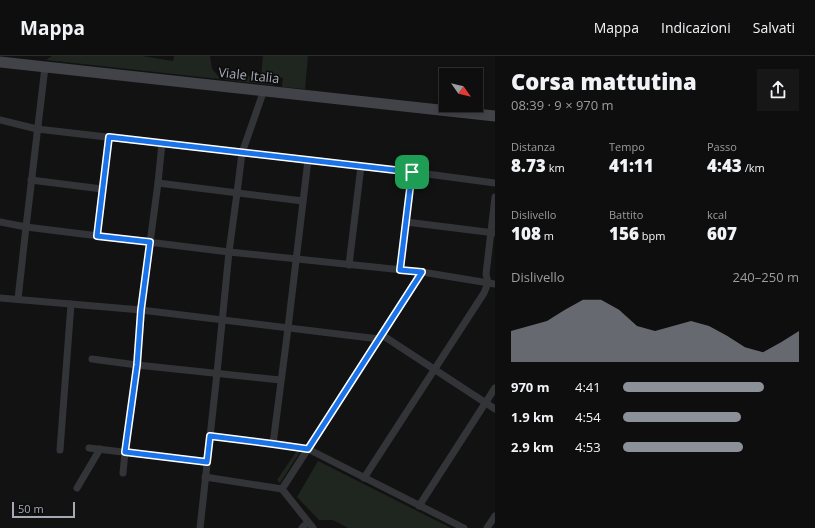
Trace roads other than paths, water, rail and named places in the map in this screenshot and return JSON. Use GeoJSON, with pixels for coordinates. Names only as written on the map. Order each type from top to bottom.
{"type":"FeatureCollection","features":[{"type":"Feature","properties":{"kind":"main road","name":"Viale Italia"},"geometry":{"type":"LineString","coordinates":[[0,62],[495,116]]}},
{"type":"Feature","properties":{"kind":"street"},"geometry":{"type":"LineString","coordinates":[[18,299],[37,129],[46,67]]}},
{"type":"Feature","properties":{"kind":"street"},"geometry":{"type":"LineString","coordinates":[[200,528],[229,252],[242,153],[264,90]]}},
{"type":"Feature","properties":{"kind":"street"},"geometry":{"type":"LineString","coordinates":[[0,120],[37,129],[495,182]]}},
{"type":"Feature","properties":{"kind":"street"},"geometry":{"type":"LineString","coordinates":[[97,236],[109,137]]}},
{"type":"Feature","properties":{"kind":"street"},"geometry":{"type":"LineString","coordinates":[[123,473],[137,365],[141,310],[162,143]]}},
{"type":"Feature","properties":{"kind":"street"},"geometry":{"type":"LineString","coordinates":[[273,444],[308,160]]}},
{"type":"Feature","properties":{"kind":"street"},"geometry":{"type":"LineString","coordinates":[[349,265],[361,166]]}},
{"type":"Feature","properties":{"kind":"street"},"geometry":{"type":"LineString","coordinates":[[400,270],[412,172]]}},
{"type":"Feature","properties":{"kind":"street"},"geometry":{"type":"LineString","coordinates":[[31,180],[102,189]]}},
{"type":"Feature","properties":{"kind":"street"},"geometry":{"type":"LineString","coordinates":[[158,183],[303,202]]}},
{"type":"Feature","properties":{"kind":"street"},"geometry":{"type":"LineString","coordinates":[[495,197],[493,233],[486,274],[495,289]]}},
{"type":"Feature","properties":{"kind":"street"},"geometry":{"type":"LineString","coordinates":[[0,222],[26,227],[229,252],[422,272],[491,284]]}},
{"type":"Feature","properties":{"kind":"street"},"geometry":{"type":"LineString","coordinates":[[406,222],[493,233]]}},
{"type":"Feature","properties":{"kind":"street"},"geometry":{"type":"LineString","coordinates":[[282,489],[422,272]]}},
{"type":"Feature","properties":{"kind":"street"},"geometry":{"type":"LineString","coordinates":[[364,478],[491,284]]}},
{"type":"Feature","properties":{"kind":"street"},"geometry":{"type":"LineString","coordinates":[[0,298],[141,310],[222,321],[380,337],[435,369],[495,409]]}},
{"type":"Feature","properties":{"kind":"street"},"geometry":{"type":"LineString","coordinates":[[60,450],[72,304]]}},
{"type":"Feature","properties":{"kind":"street"},"geometry":{"type":"LineString","coordinates":[[92,359],[280,380]]}},
{"type":"Feature","properties":{"kind":"street"},"geometry":{"type":"LineString","coordinates":[[419,506],[495,388]]}},
{"type":"Feature","properties":{"kind":"street"},"geometry":{"type":"LineString","coordinates":[[210,436],[308,449],[464,528]]}},
{"type":"Feature","properties":{"kind":"street"},"geometry":{"type":"LineString","coordinates":[[89,448],[207,462]]}},
{"type":"Feature","properties":{"kind":"street"},"geometry":{"type":"LineString","coordinates":[[77,488],[100,449]]}},
{"type":"Feature","properties":{"kind":"street"},"geometry":{"type":"LineString","coordinates":[[205,477],[282,489],[310,525],[302,528]]}},
{"type":"Feature","properties":{"kind":"street"},"geometry":{"type":"LineString","coordinates":[[487,528],[495,516]]}}]}
